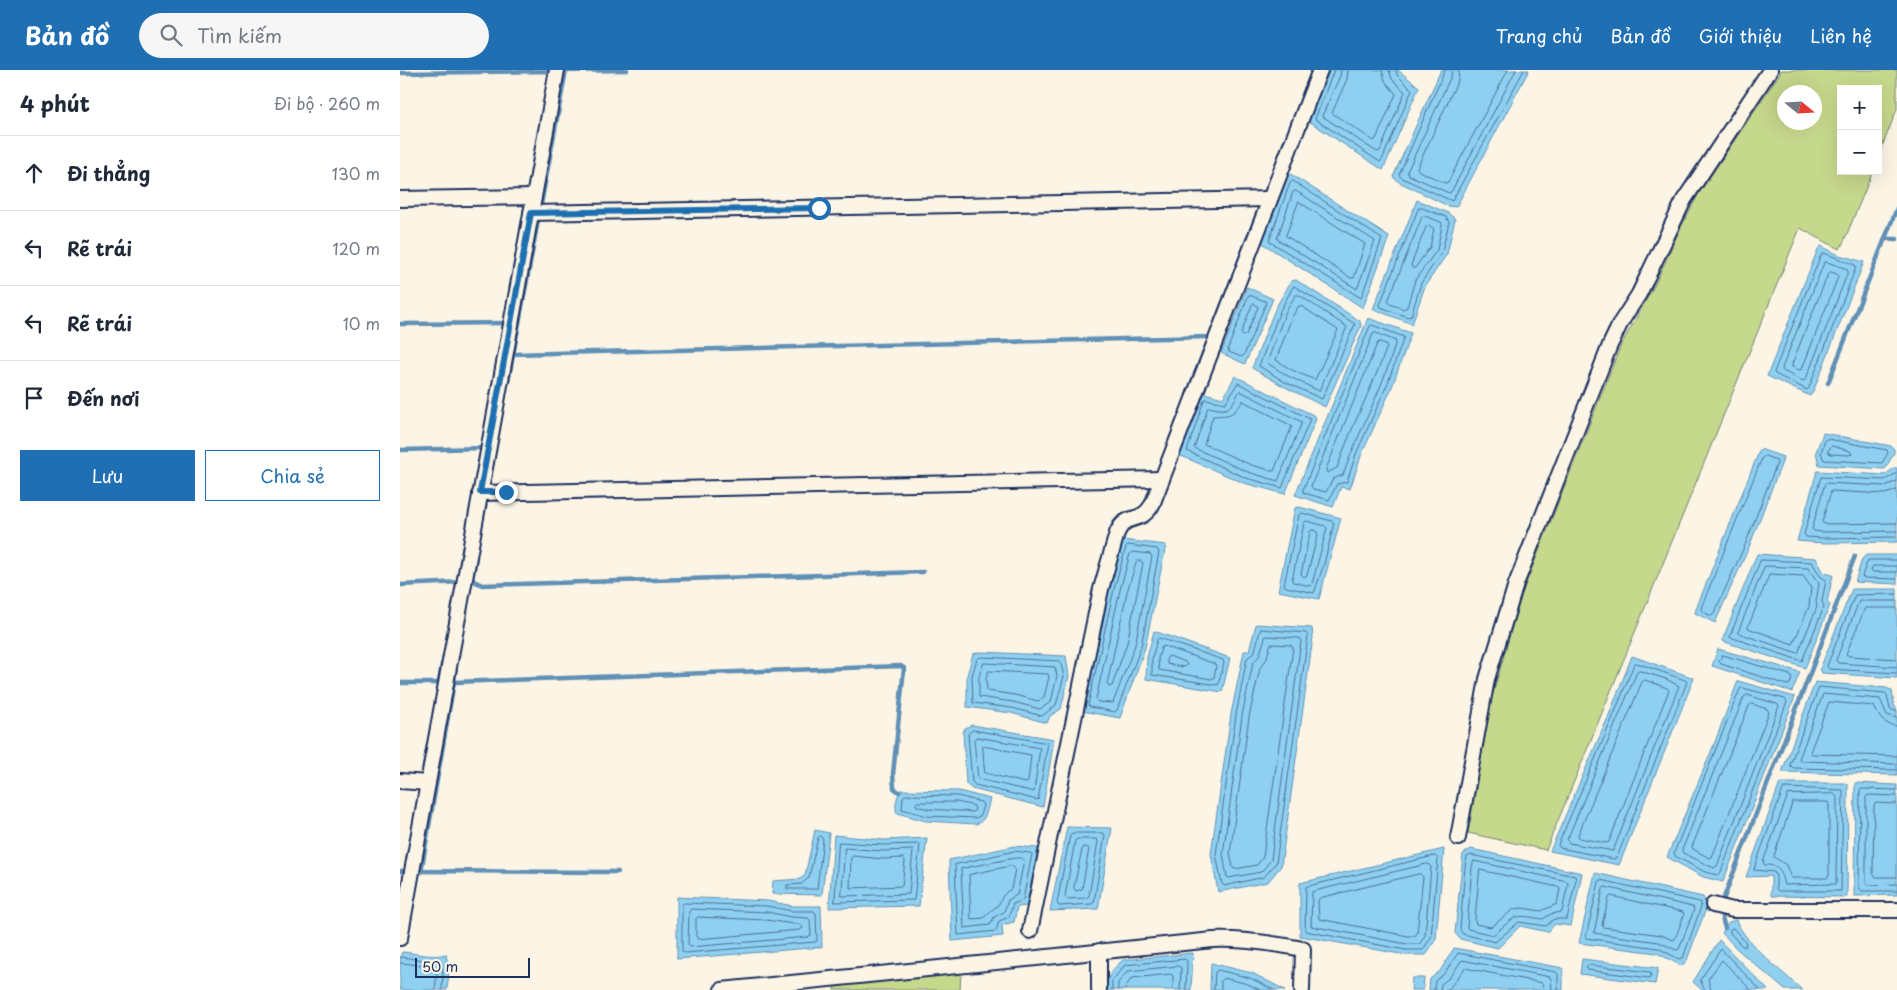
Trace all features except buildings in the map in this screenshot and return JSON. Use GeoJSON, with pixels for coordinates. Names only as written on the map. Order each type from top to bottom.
{"type":"FeatureCollection","features":[{"type":"Feature","properties":{"kind":"street"},"geometry":{"type":"LineString","coordinates":[[400,938],[557,70]]}},
{"type":"Feature","properties":{"kind":"street"},"geometry":{"type":"LineString","coordinates":[[1030,931],[1101,589],[1117,533],[1120,525],[1126,520],[1141,517],[1148,511],[1320,70]]}},
{"type":"Feature","properties":{"kind":"street"},"geometry":{"type":"LineString","coordinates":[[1458,838],[1480,707],[1495,650],[1516,584],[1610,345],[1621,322],[1639,294],[1684,200],[1770,70]]}},
{"type":"Feature","properties":{"kind":"street"},"geometry":{"type":"LineString","coordinates":[[400,199],[534,197]]}},
{"type":"Feature","properties":{"kind":"street"},"geometry":{"type":"LineString","coordinates":[[531,213],[1269,199]]}},
{"type":"Feature","properties":{"kind":"street"},"geometry":{"type":"LineString","coordinates":[[480,492],[1162,479]]}},
{"type":"Feature","properties":{"kind":"street"},"geometry":{"type":"LineString","coordinates":[[400,781],[428,783]]}},
{"type":"Feature","properties":{"kind":"street"},"geometry":{"type":"LineString","coordinates":[[1713,905],[1733,910],[1897,910]]}},
{"type":"Feature","properties":{"kind":"street"},"geometry":{"type":"LineString","coordinates":[[722,990],[1232,939],[1262,941],[1303,949],[1302,990]]}},
{"type":"Feature","properties":{"kind":"street"},"geometry":{"type":"LineString","coordinates":[[1099,951],[1099,990]]}},
{"type":"Feature","properties":{"kind":"green space"},"geometry":{"type":"Polygon","coordinates":[[[1782,70],[1897,70],[1897,109],[1882,147],[1882,85],[1837,85],[1837,175],[1871,175],[1842,246],[1839,249],[1800,228],[1546,850],[1468,833],[1492,697],[1521,596],[1621,345],[1654,286],[1699,193],[1782,70]]]}},
{"type":"Feature","properties":{"kind":"green space"},"geometry":{"type":"Polygon","coordinates":[[[961,972],[960,990],[834,990],[834,986],[961,972]]]}},
{"type":"Feature","properties":{"kind":"water"},"geometry":{"type":"Polygon","coordinates":[[[1330,70],[1398,70],[1419,87],[1383,170],[1307,120],[1330,70]]]}},
{"type":"Feature","properties":{"kind":"water"},"geometry":{"type":"Polygon","coordinates":[[[1441,70],[1529,70],[1456,207],[1448,206],[1399,182],[1393,177],[1441,70]]]}},
{"type":"Feature","properties":{"kind":"water"},"geometry":{"type":"Polygon","coordinates":[[[1289,173],[1389,237],[1363,308],[1262,243],[1289,173]]]}},
{"type":"Feature","properties":{"kind":"water"},"geometry":{"type":"Polygon","coordinates":[[[1417,200],[1448,213],[1455,219],[1447,254],[1425,286],[1412,324],[1373,309],[1417,200]]]}},
{"type":"Feature","properties":{"kind":"water"},"geometry":{"type":"Polygon","coordinates":[[[1821,246],[1839,255],[1864,262],[1810,396],[1767,376],[1818,249],[1821,246]]]}},
{"type":"Feature","properties":{"kind":"water"},"geometry":{"type":"Polygon","coordinates":[[[1296,280],[1360,321],[1361,326],[1325,407],[1252,368],[1275,309],[1291,281],[1296,280]]]}},
{"type":"Feature","properties":{"kind":"water"},"geometry":{"type":"Polygon","coordinates":[[[1247,287],[1273,299],[1245,364],[1221,353],[1247,287]]]}},
{"type":"Feature","properties":{"kind":"water"},"geometry":{"type":"Polygon","coordinates":[[[1368,318],[1411,333],[1392,387],[1361,456],[1350,489],[1341,487],[1333,507],[1295,495],[1368,318]]]}},
{"type":"Feature","properties":{"kind":"water"},"geometry":{"type":"Polygon","coordinates":[[[1235,376],[1315,416],[1316,419],[1285,494],[1244,483],[1179,455],[1201,392],[1223,398],[1235,376]]]}},
{"type":"Feature","properties":{"kind":"water"},"geometry":{"type":"Polygon","coordinates":[[[1823,433],[1891,446],[1894,449],[1894,453],[1885,469],[1819,465],[1816,452],[1823,433]]]}},
{"type":"Feature","properties":{"kind":"water"},"geometry":{"type":"Polygon","coordinates":[[[1760,449],[1783,457],[1782,462],[1749,547],[1715,623],[1695,613],[1696,609],[1760,449]]]}},
{"type":"Feature","properties":{"kind":"water"},"geometry":{"type":"Polygon","coordinates":[[[1894,468],[1897,468],[1897,542],[1822,543],[1797,541],[1817,471],[1885,475],[1894,468]]]}},
{"type":"Feature","properties":{"kind":"water"},"geometry":{"type":"Polygon","coordinates":[[[1299,507],[1341,518],[1319,599],[1278,591],[1295,508],[1299,507]]]}},
{"type":"Feature","properties":{"kind":"water"},"geometry":{"type":"Polygon","coordinates":[[[1122,540],[1166,545],[1145,648],[1120,718],[1082,711],[1109,588],[1122,540]]]}},
{"type":"Feature","properties":{"kind":"water"},"geometry":{"type":"Polygon","coordinates":[[[1757,554],[1816,558],[1824,573],[1833,575],[1827,602],[1830,605],[1805,668],[1722,641],[1757,554]]]}},
{"type":"Feature","properties":{"kind":"water"},"geometry":{"type":"Polygon","coordinates":[[[1866,555],[1897,555],[1897,584],[1855,582],[1862,559],[1866,555]]]}},
{"type":"Feature","properties":{"kind":"water"},"geometry":{"type":"Polygon","coordinates":[[[1852,589],[1897,589],[1897,678],[1822,673],[1820,669],[1852,589]]]}},
{"type":"Feature","properties":{"kind":"water"},"geometry":{"type":"Polygon","coordinates":[[[1256,624],[1312,628],[1313,637],[1281,866],[1268,882],[1218,892],[1211,854],[1231,714],[1244,651],[1249,651],[1256,624]]]}},
{"type":"Feature","properties":{"kind":"water"},"geometry":{"type":"Polygon","coordinates":[[[1154,631],[1230,658],[1222,692],[1146,679],[1147,657],[1154,631]]]}},
{"type":"Feature","properties":{"kind":"water"},"geometry":{"type":"Polygon","coordinates":[[[1718,649],[1800,672],[1792,692],[1712,666],[1718,649]]]}},
{"type":"Feature","properties":{"kind":"water"},"geometry":{"type":"Polygon","coordinates":[[[981,652],[1066,656],[1069,676],[1061,709],[1050,716],[1047,723],[1011,713],[967,707],[967,675],[973,654],[981,652]]]}},
{"type":"Feature","properties":{"kind":"water"},"geometry":{"type":"Polygon","coordinates":[[[1632,656],[1694,678],[1619,865],[1550,851],[1609,715],[1632,656]]]}},
{"type":"Feature","properties":{"kind":"water"},"geometry":{"type":"Polygon","coordinates":[[[1738,681],[1795,697],[1723,882],[1703,877],[1667,857],[1713,747],[1738,681]]]}},
{"type":"Feature","properties":{"kind":"water"},"geometry":{"type":"Polygon","coordinates":[[[1815,682],[1887,688],[1892,691],[1894,705],[1897,710],[1897,775],[1782,772],[1815,682]]]}},
{"type":"Feature","properties":{"kind":"water"},"geometry":{"type":"Polygon","coordinates":[[[972,725],[1054,739],[1043,807],[972,789],[966,784],[963,732],[965,728],[972,725]]]}},
{"type":"Feature","properties":{"kind":"water"},"geometry":{"type":"Polygon","coordinates":[[[1780,783],[1844,783],[1848,785],[1847,897],[1771,896],[1771,876],[1746,877],[1780,783]]]}},
{"type":"Feature","properties":{"kind":"water"},"geometry":{"type":"Polygon","coordinates":[[[1855,783],[1897,785],[1897,895],[1854,896],[1855,783]]]}},
{"type":"Feature","properties":{"kind":"water"},"geometry":{"type":"Polygon","coordinates":[[[901,790],[959,791],[990,799],[984,817],[976,824],[926,821],[897,813],[896,801],[901,790]]]}},
{"type":"Feature","properties":{"kind":"water"},"geometry":{"type":"Polygon","coordinates":[[[1067,827],[1112,828],[1098,909],[1050,911],[1067,827]]]}},
{"type":"Feature","properties":{"kind":"water"},"geometry":{"type":"Polygon","coordinates":[[[815,830],[829,833],[822,895],[772,894],[773,881],[800,879],[805,875],[815,830]]]}},
{"type":"Feature","properties":{"kind":"water"},"geometry":{"type":"Polygon","coordinates":[[[834,835],[884,840],[927,838],[919,906],[829,908],[834,835]]]}},
{"type":"Feature","properties":{"kind":"water"},"geometry":{"type":"Polygon","coordinates":[[[1015,846],[1038,848],[1027,906],[1017,907],[1014,922],[1002,925],[1003,936],[952,941],[949,860],[1015,846]]]}},
{"type":"Feature","properties":{"kind":"water"},"geometry":{"type":"Polygon","coordinates":[[[1444,849],[1436,939],[1426,955],[1406,955],[1300,936],[1300,883],[1444,849]]]}},
{"type":"Feature","properties":{"kind":"water"},"geometry":{"type":"Polygon","coordinates":[[[1471,849],[1582,873],[1571,926],[1555,924],[1548,932],[1520,926],[1498,948],[1460,939],[1455,933],[1463,854],[1471,849]]]}},
{"type":"Feature","properties":{"kind":"water"},"geometry":{"type":"Polygon","coordinates":[[[1595,873],[1703,897],[1707,906],[1687,960],[1682,966],[1657,953],[1579,943],[1595,873]]]}},
{"type":"Feature","properties":{"kind":"water"},"geometry":{"type":"Polygon","coordinates":[[[677,897],[768,901],[793,906],[821,906],[822,947],[677,959],[677,897]]]}},
{"type":"Feature","properties":{"kind":"water"},"geometry":{"type":"Polygon","coordinates":[[[1736,920],[1741,930],[1756,948],[1802,990],[1785,990],[1737,949],[1722,933],[1729,922],[1736,920]]]}},
{"type":"Feature","properties":{"kind":"water"},"geometry":{"type":"Polygon","coordinates":[[[1719,940],[1768,990],[1702,990],[1693,982],[1719,940]]]}},
{"type":"Feature","properties":{"kind":"water"},"geometry":{"type":"Polygon","coordinates":[[[1454,948],[1563,968],[1563,990],[1429,990],[1430,979],[1440,971],[1454,948]]]}},
{"type":"Feature","properties":{"kind":"water"},"geometry":{"type":"Polygon","coordinates":[[[402,952],[430,955],[446,954],[449,972],[447,990],[400,990],[400,960],[402,952]]]}},
{"type":"Feature","properties":{"kind":"water"},"geometry":{"type":"Polygon","coordinates":[[[1193,953],[1191,990],[1107,990],[1111,973],[1123,960],[1193,953]]]}},
{"type":"Feature","properties":{"kind":"water"},"geometry":{"type":"Polygon","coordinates":[[[1582,959],[1658,968],[1655,984],[1580,974],[1582,959]]]}},
{"type":"Feature","properties":{"kind":"water"},"geometry":{"type":"Polygon","coordinates":[[[1211,963],[1252,973],[1285,990],[1210,990],[1211,963]]]}},
{"type":"Feature","properties":{"kind":"water"},"geometry":{"type":"Polygon","coordinates":[[[1412,978],[1424,978],[1423,990],[1411,990],[1412,978]]]}},
{"type":"Feature","properties":{"kind":"waterway"},"geometry":{"type":"LineString","coordinates":[[508,382],[566,70]]}},
{"type":"Feature","properties":{"kind":"waterway"},"geometry":{"type":"LineString","coordinates":[[563,71],[627,70]]}},
{"type":"Feature","properties":{"kind":"waterway"},"geometry":{"type":"LineString","coordinates":[[1187,395],[1313,70]]}},
{"type":"Feature","properties":{"kind":"waterway"},"geometry":{"type":"LineString","coordinates":[[400,73],[555,71]]}},
{"type":"Feature","properties":{"kind":"waterway"},"geometry":{"type":"LineString","coordinates":[[1828,383],[1897,208]]}},
{"type":"Feature","properties":{"kind":"waterway"},"geometry":{"type":"LineString","coordinates":[[1885,239],[1897,239]]}},
{"type":"Feature","properties":{"kind":"waterway"},"geometry":{"type":"LineString","coordinates":[[400,324],[510,323]]}},
{"type":"Feature","properties":{"kind":"waterway"},"geometry":{"type":"LineString","coordinates":[[513,354],[1209,337]]}},
{"type":"Feature","properties":{"kind":"waterway"},"geometry":{"type":"LineString","coordinates":[[400,450],[486,448]]}},
{"type":"Feature","properties":{"kind":"waterway"},"geometry":{"type":"LineString","coordinates":[[1110,535],[1117,519],[1132,513]]}},
{"type":"Feature","properties":{"kind":"waterway"},"geometry":{"type":"LineString","coordinates":[[1725,928],[1722,918],[1723,900],[1855,556]]}},
{"type":"Feature","properties":{"kind":"waterway"},"geometry":{"type":"LineString","coordinates":[[476,557],[472,580],[482,585],[923,572]]}},
{"type":"Feature","properties":{"kind":"waterway"},"geometry":{"type":"LineString","coordinates":[[400,585],[461,582]]}},
{"type":"Feature","properties":{"kind":"waterway"},"geometry":{"type":"LineString","coordinates":[[400,683],[439,683],[442,664],[447,664]]}},
{"type":"Feature","properties":{"kind":"waterway"},"geometry":{"type":"LineString","coordinates":[[456,664],[454,682],[901,666],[904,668],[893,774],[894,788],[899,792]]}},
{"type":"Feature","properties":{"kind":"waterway"},"geometry":{"type":"LineString","coordinates":[[421,872],[454,682]]}},
{"type":"Feature","properties":{"kind":"waterway"},"geometry":{"type":"LineString","coordinates":[[400,871],[618,872]]}},
{"type":"Feature","properties":{"kind":"route"},"geometry":{"type":"LineString","coordinates":[[506,492],[480,492],[531,213],[819,208]]}}]}
